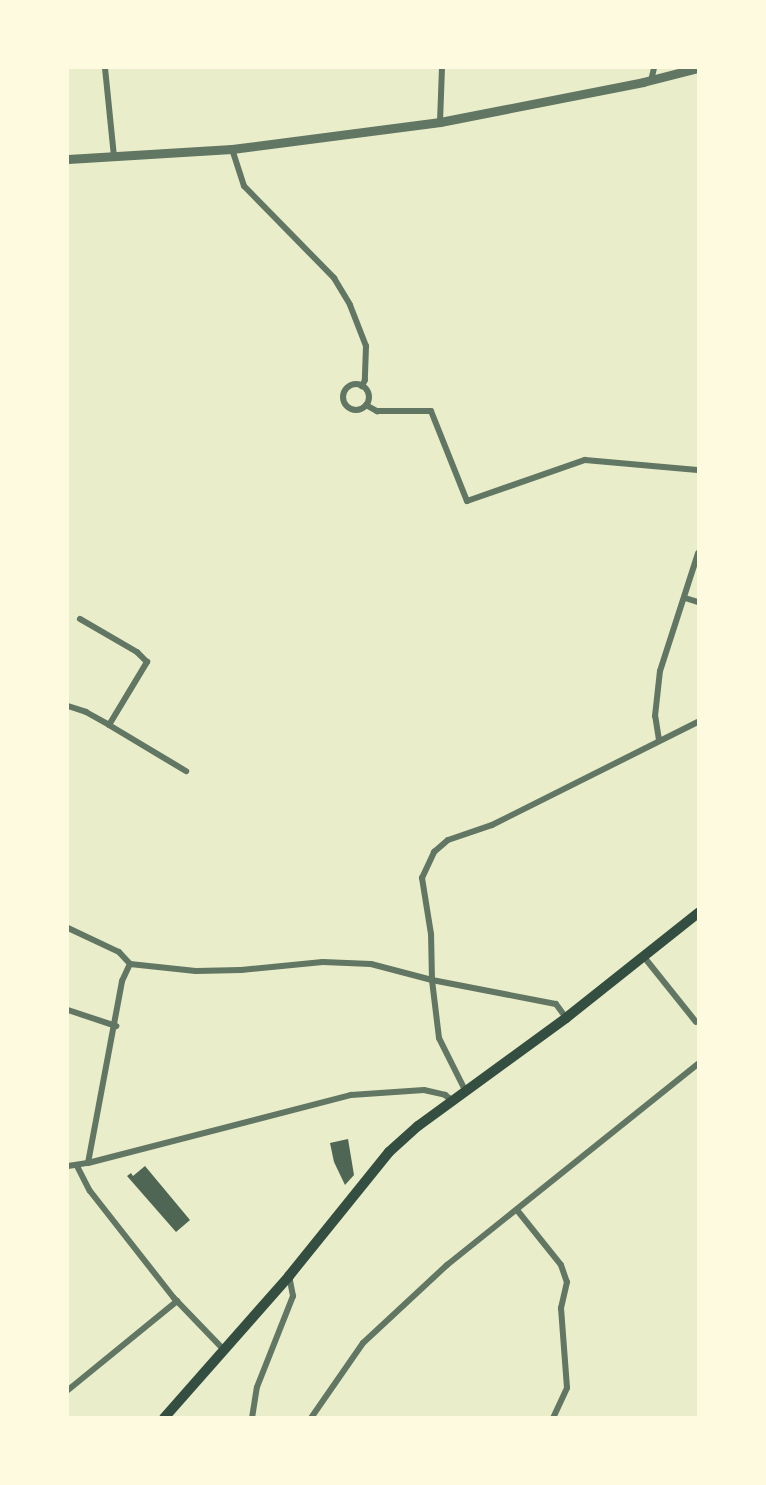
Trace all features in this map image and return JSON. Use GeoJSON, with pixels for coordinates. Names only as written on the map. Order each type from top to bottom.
{"type":"FeatureCollection","features":[{"type":"Feature","properties":{"kind":"main road"},"geometry":{"type":"LineString","coordinates":[[164,1418],[288,1276],[389,1152],[453,1101],[566,1018],[699,913]]}},
{"type":"Feature","properties":{"kind":"street"},"geometry":{"type":"LineString","coordinates":[[105,68],[114,158]]}},
{"type":"Feature","properties":{"kind":"street"},"geometry":{"type":"LineString","coordinates":[[440,122],[442,68]]}},
{"type":"Feature","properties":{"kind":"street"},"geometry":{"type":"LineString","coordinates":[[651,81],[654,68]]}},
{"type":"Feature","properties":{"kind":"street"},"geometry":{"type":"LineString","coordinates":[[68,159],[114,158],[232,149],[440,122],[651,81],[699,68]]}},
{"type":"Feature","properties":{"kind":"street"},"geometry":{"type":"LineString","coordinates":[[232,149],[244,186],[334,278],[350,305],[366,346],[365,380],[362,386]]}},
{"type":"Feature","properties":{"kind":"street"},"geometry":{"type":"LineString","coordinates":[[354,385],[362,386],[369,395],[366,405],[361,409],[353,409],[344,401],[346,389],[354,385]]}},
{"type":"Feature","properties":{"kind":"street"},"geometry":{"type":"LineString","coordinates":[[366,405],[377,411],[431,411],[467,501],[585,460],[699,470]]}},
{"type":"Feature","properties":{"kind":"street"},"geometry":{"type":"LineString","coordinates":[[659,740],[655,716],[660,671],[699,553]]}},
{"type":"Feature","properties":{"kind":"street"},"geometry":{"type":"LineString","coordinates":[[685,598],[699,602]]}},
{"type":"Feature","properties":{"kind":"street"},"geometry":{"type":"LineString","coordinates":[[80,619],[137,652],[147,663],[109,725]]}},
{"type":"Feature","properties":{"kind":"street"},"geometry":{"type":"LineString","coordinates":[[68,706],[86,712],[186,771]]}},
{"type":"Feature","properties":{"kind":"street"},"geometry":{"type":"LineString","coordinates":[[466,1092],[439,1038],[432,980],[431,934],[422,878],[428,861],[440,844],[492,825],[699,722]]}},
{"type":"Feature","properties":{"kind":"street"},"geometry":{"type":"LineString","coordinates":[[68,928],[119,952],[130,964],[196,971],[346,962],[371,964],[432,980],[556,1004],[566,1018]]}},
{"type":"Feature","properties":{"kind":"street"},"geometry":{"type":"LineString","coordinates":[[644,957],[698,1024]]}},
{"type":"Feature","properties":{"kind":"street"},"geometry":{"type":"LineString","coordinates":[[88,1163],[116,1026],[122,981],[130,964]]}},
{"type":"Feature","properties":{"kind":"street"},"geometry":{"type":"LineString","coordinates":[[68,1011],[116,1026]]}},
{"type":"Feature","properties":{"kind":"street"},"geometry":{"type":"LineString","coordinates":[[311,1418],[363,1343],[447,1265],[698,1066]]}},
{"type":"Feature","properties":{"kind":"street"},"geometry":{"type":"LineString","coordinates":[[68,1166],[77,1166],[351,1095],[424,1090],[445,1095],[453,1101]]}},
{"type":"Feature","properties":{"kind":"street"},"geometry":{"type":"LineString","coordinates":[[77,1166],[90,1191],[177,1301],[224,1350]]}},
{"type":"Feature","properties":{"kind":"street"},"geometry":{"type":"LineString","coordinates":[[517,1210],[561,1265],[567,1282],[561,1308],[567,1388],[553,1418]]}},
{"type":"Feature","properties":{"kind":"street"},"geometry":{"type":"LineString","coordinates":[[252,1418],[257,1388],[292,1296],[288,1276]]}},
{"type":"Feature","properties":{"kind":"street"},"geometry":{"type":"LineString","coordinates":[[68,1390],[177,1301]]}},
{"type":"Feature","properties":{"kind":"building"},"geometry":{"type":"Polygon","coordinates":[[[348,1139],[354,1175],[345,1185],[334,1162],[330,1143],[348,1139]]]}},
{"type":"Feature","properties":{"kind":"building"},"geometry":{"type":"Polygon","coordinates":[[[145,1166],[190,1220],[176,1232],[127,1176],[131,1173],[133,1176],[145,1166]]]}}]}
